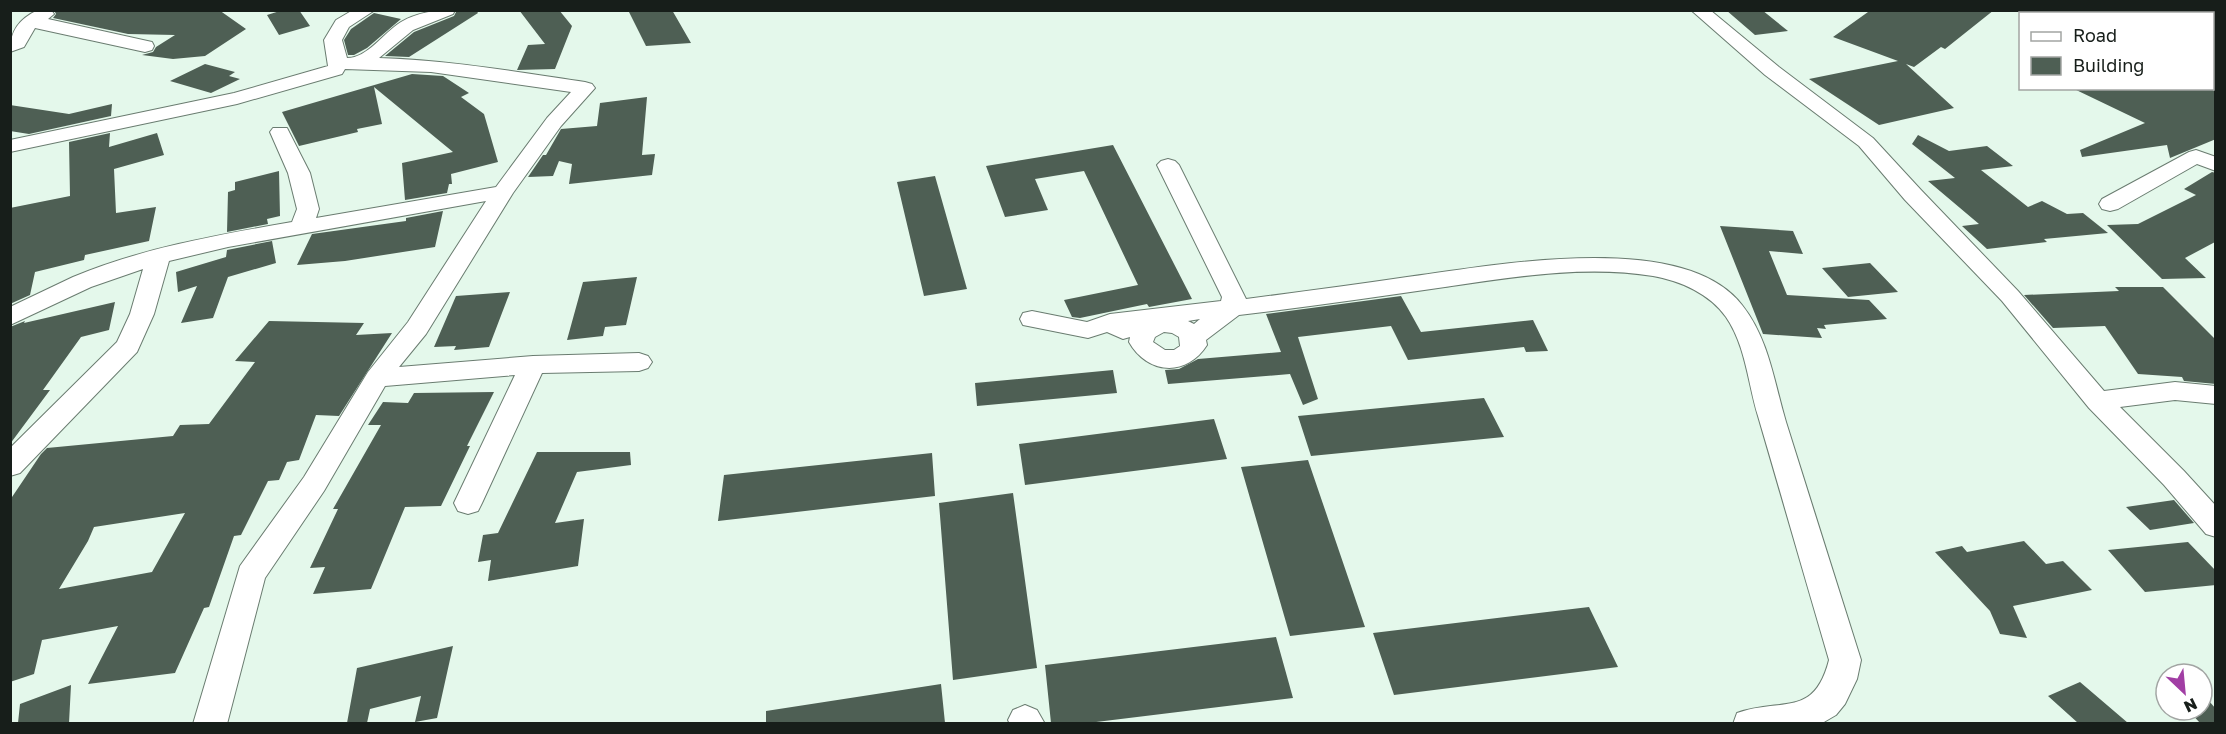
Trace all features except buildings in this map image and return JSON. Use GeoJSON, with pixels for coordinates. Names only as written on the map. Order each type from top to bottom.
{"type":"FeatureCollection","features":[{"type":"Feature","properties":{"kind":"street"},"geometry":{"type":"LineString","coordinates":[[10,47],[18,43],[30,21],[53,10]]}},
{"type":"Feature","properties":{"kind":"street"},"geometry":{"type":"LineString","coordinates":[[210,723],[251,575],[314,484],[377,378],[417,328],[503,192],[554,122],[585,88],[455,70],[351,63],[333,40],[342,24],[367,10]]}},
{"type":"Feature","properties":{"kind":"street"},"geometry":{"type":"LineString","coordinates":[[10,146],[237,98],[335,70],[351,63],[407,26],[447,10]]}},
{"type":"Feature","properties":{"kind":"street"},"geometry":{"type":"LineString","coordinates":[[1700,10],[1772,71],[1866,142],[1913,195],[2010,296],[2098,401],[2174,478],[2216,526]]}},
{"type":"Feature","properties":{"kind":"street"},"geometry":{"type":"LineString","coordinates":[[30,21],[145,46]]}},
{"type":"Feature","properties":{"kind":"street"},"geometry":{"type":"LineString","coordinates":[[280,132],[299,173],[308,209],[301,227]]}},
{"type":"Feature","properties":{"kind":"street"},"geometry":{"type":"LineString","coordinates":[[2110,204],[2196,156],[2216,165]]}},
{"type":"Feature","properties":{"kind":"street"},"geometry":{"type":"LineString","coordinates":[[1110,322],[1141,342],[1148,330],[1164,324],[1182,327],[1193,337],[1232,308],[1234,297],[1168,165]]}},
{"type":"Feature","properties":{"kind":"street"},"geometry":{"type":"LineString","coordinates":[[10,317],[83,282],[159,256],[228,240],[503,192]]}},
{"type":"Feature","properties":{"kind":"street"},"geometry":{"type":"LineString","coordinates":[[10,466],[128,346],[142,314],[159,256]]}},
{"type":"Feature","properties":{"kind":"street"},"geometry":{"type":"LineString","coordinates":[[1032,319],[1088,330],[1110,322],[1522,270],[1582,265],[1605,264],[1649,269],[1688,278],[1711,289],[1729,303],[1739,317],[1759,365],[1766,399],[1845,660],[1842,682],[1821,708],[1801,718],[1749,723]]}},
{"type":"Feature","properties":{"kind":"street"},"geometry":{"type":"LineString","coordinates":[[377,378],[533,365],[639,362]]}},
{"type":"Feature","properties":{"kind":"street"},"geometry":{"type":"LineString","coordinates":[[468,503],[533,365]]}},
{"type":"Feature","properties":{"kind":"street"},"geometry":{"type":"LineString","coordinates":[[2098,401],[2175,391],[2216,395]]}}]}
